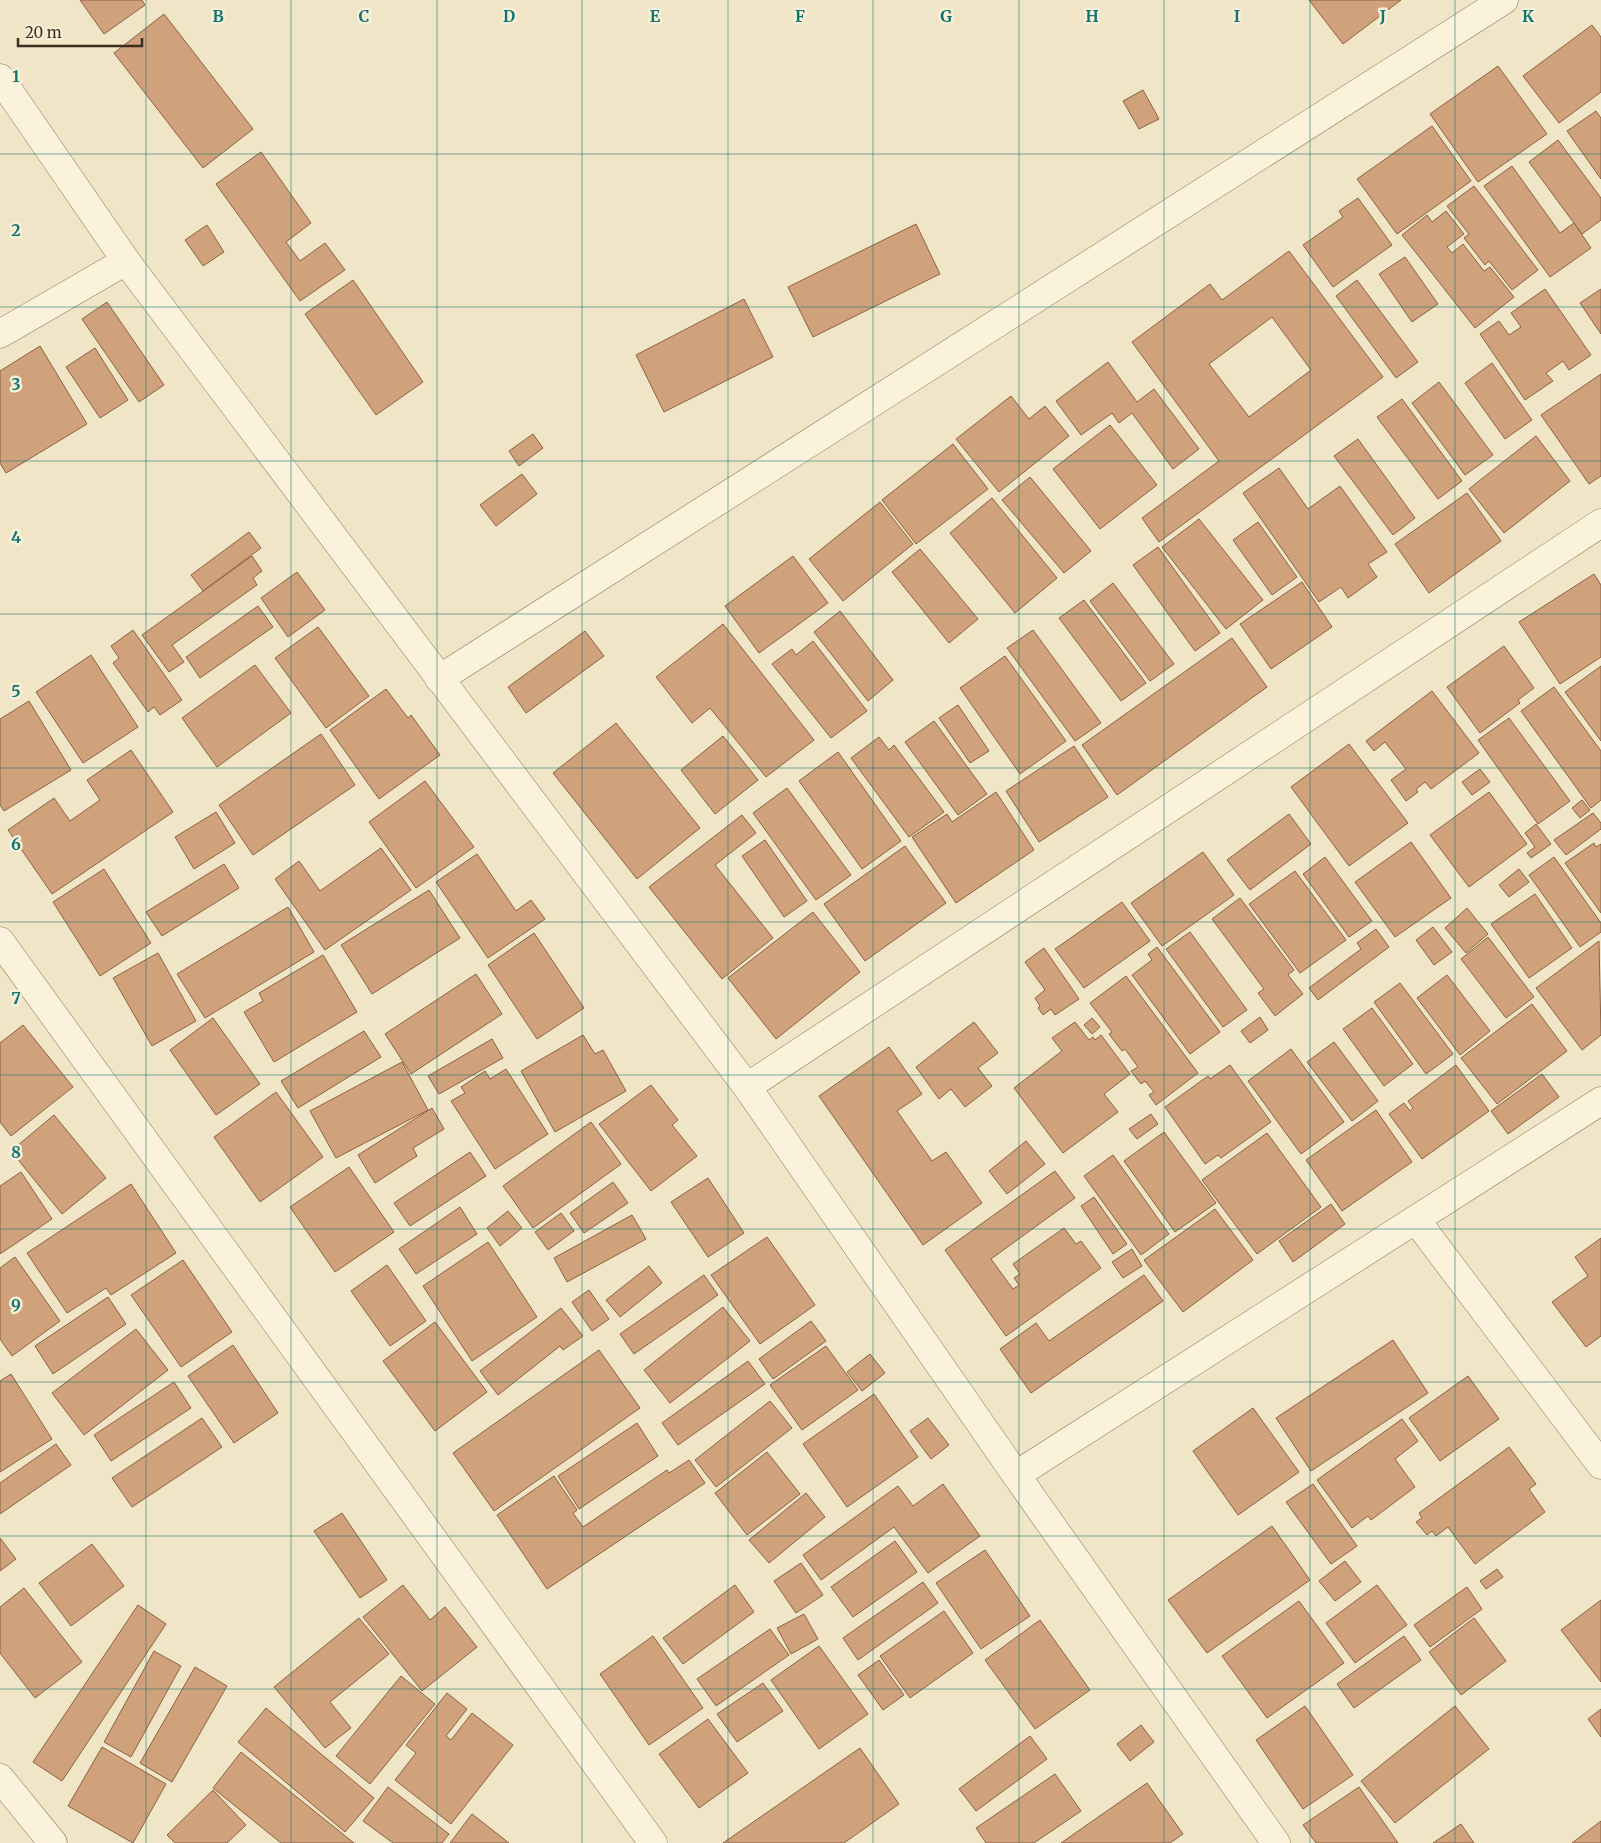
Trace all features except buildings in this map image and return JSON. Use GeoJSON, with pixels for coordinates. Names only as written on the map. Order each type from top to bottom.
{"type":"FeatureCollection","features":[{"type":"Feature","properties":{"kind":"street"},"geometry":{"type":"LineString","coordinates":[[439,680],[1504,0]]}},
{"type":"Feature","properties":{"kind":"street"},"geometry":{"type":"LineString","coordinates":[[0,78],[126,261],[439,680],[747,1087],[1016,1475],[1276,1843]]}},
{"type":"Feature","properties":{"kind":"street"},"geometry":{"type":"LineString","coordinates":[[0,334],[126,261]]}},
{"type":"Feature","properties":{"kind":"street"},"geometry":{"type":"LineString","coordinates":[[747,1087],[1601,523]]}},
{"type":"Feature","properties":{"kind":"street"},"geometry":{"type":"LineString","coordinates":[[0,942],[653,1843]]}},
{"type":"Feature","properties":{"kind":"street"},"geometry":{"type":"LineString","coordinates":[[1016,1475],[1601,1101]]}},
{"type":"Feature","properties":{"kind":"street"},"geometry":{"type":"LineString","coordinates":[[1416,1220],[1601,1465]]}},
{"type":"Feature","properties":{"kind":"street"},"geometry":{"type":"LineString","coordinates":[[0,1778],[45,1840]]}}]}
